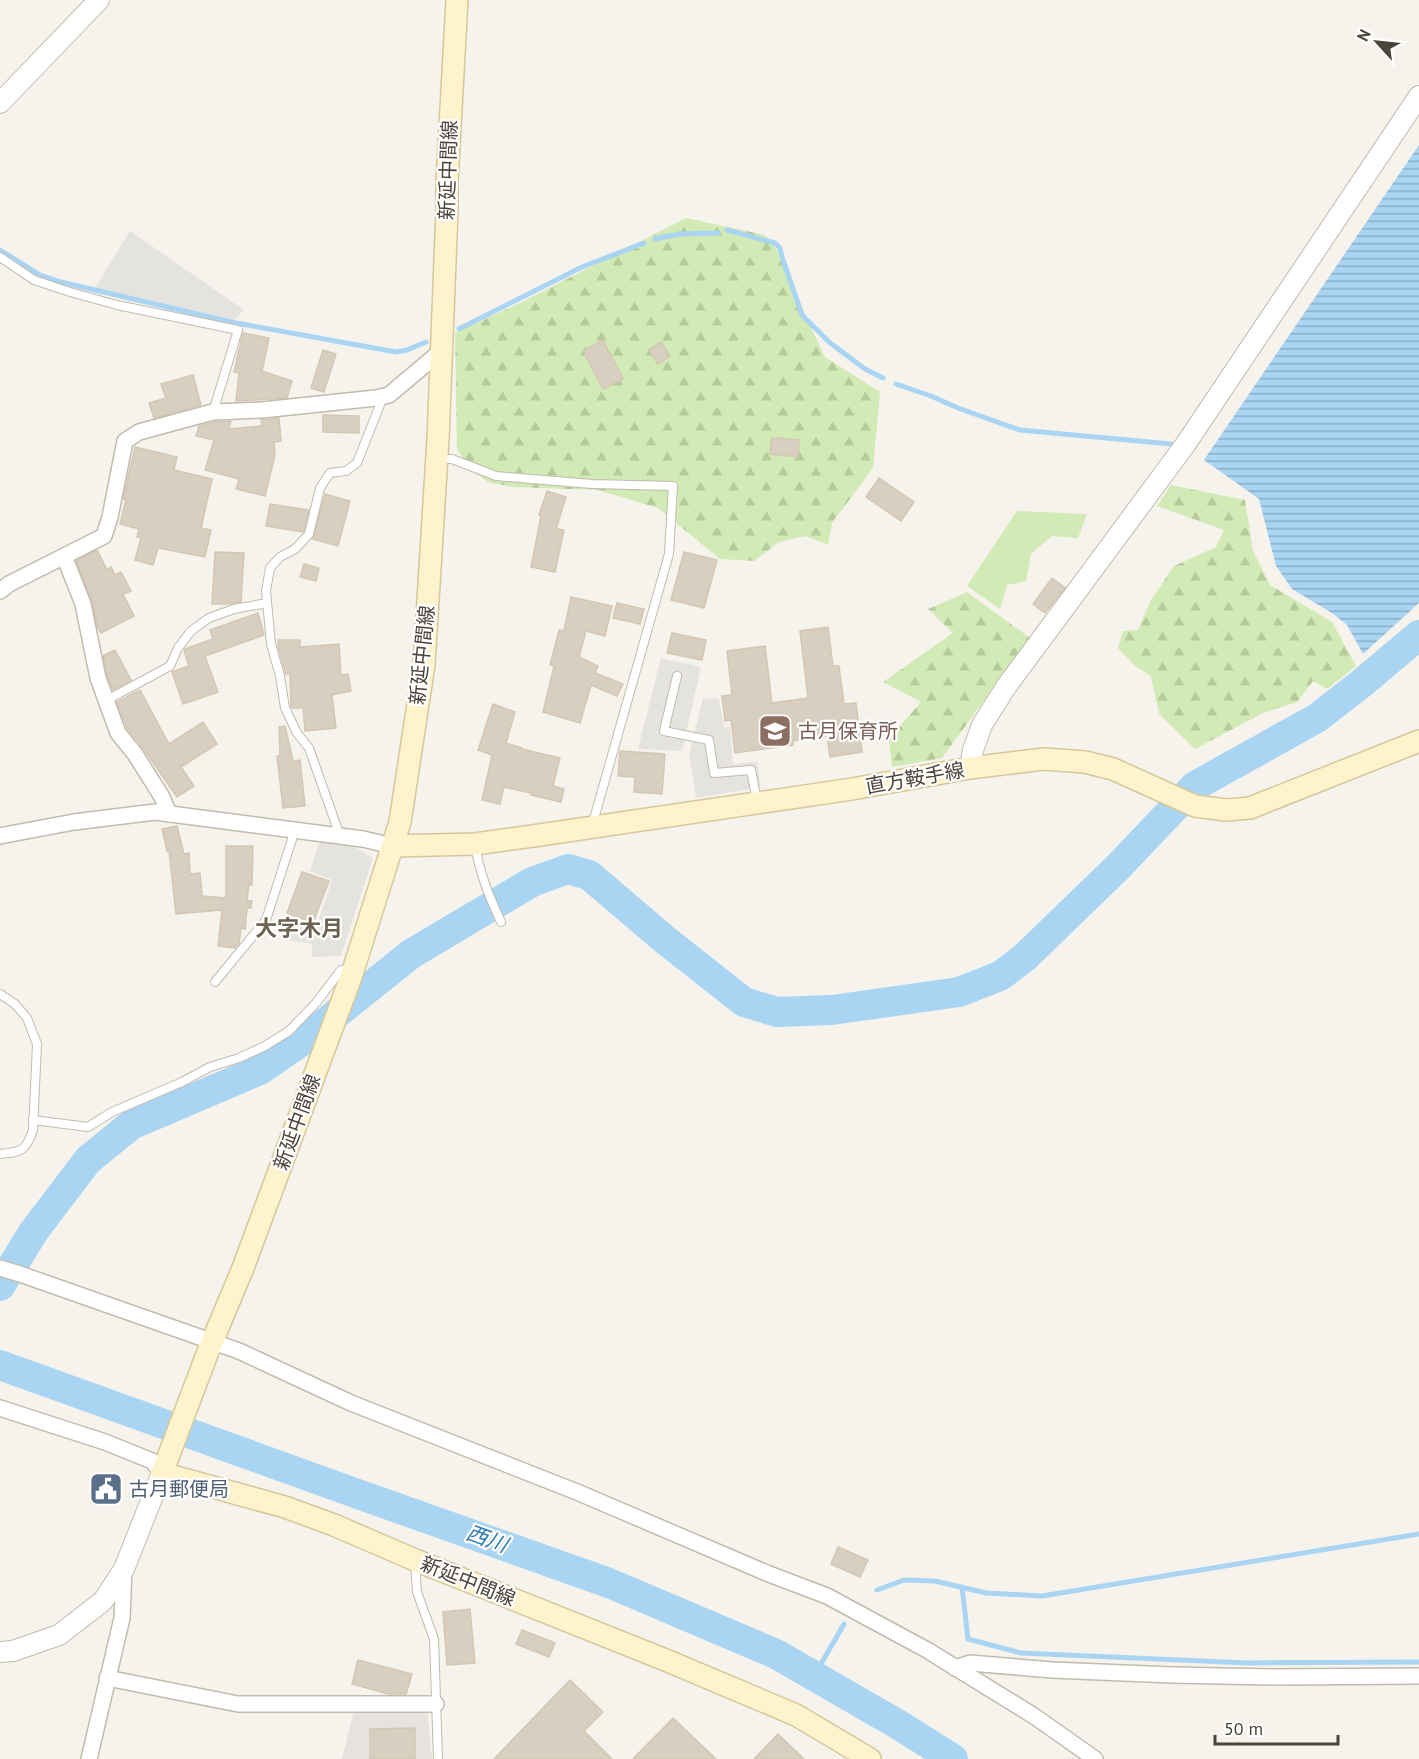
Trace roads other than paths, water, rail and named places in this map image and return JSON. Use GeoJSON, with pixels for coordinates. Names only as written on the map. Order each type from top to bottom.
{"type":"FeatureCollection","features":[{"type":"Feature","properties":{"kind":"main road","name":"新延中間線"},"geometry":{"type":"LineString","coordinates":[[456,0],[436,459],[424,665],[399,822],[352,973],[243,1268],[162,1473],[285,1507],[334,1525],[796,1715],[870,1759]]}},
{"type":"Feature","properties":{"kind":"main road","name":"直方鞍手線"},"geometry":{"type":"LineString","coordinates":[[392,846],[475,844],[852,789],[970,768],[1044,759],[1085,762],[1119,772],[1195,806],[1226,810],[1250,808],[1419,741]]}},
{"type":"Feature","properties":{"kind":"street"},"geometry":{"type":"LineString","coordinates":[[0,103],[99,0]]}},
{"type":"Feature","properties":{"kind":"street"},"geometry":{"type":"LineString","coordinates":[[970,768],[981,725],[1006,687],[1185,445],[1419,96]]}},
{"type":"Feature","properties":{"kind":"street"},"geometry":{"type":"LineString","coordinates":[[0,591],[9,584],[104,536],[125,441],[139,432],[213,412],[262,410],[383,397],[389,395],[440,354]]}},
{"type":"Feature","properties":{"kind":"street"},"geometry":{"type":"LineString","coordinates":[[64,556],[83,604],[98,678],[118,733],[135,753],[162,797],[169,814]]}},
{"type":"Feature","properties":{"kind":"street"},"geometry":{"type":"LineString","coordinates":[[0,836],[74,822],[155,812],[363,838],[392,846]]}},
{"type":"Feature","properties":{"kind":"street"},"geometry":{"type":"LineString","coordinates":[[0,1268],[211,1346],[238,1351],[351,1403],[577,1492],[769,1574],[827,1596],[927,1650],[1034,1716],[1093,1759]]}},
{"type":"Feature","properties":{"kind":"street"},"geometry":{"type":"LineString","coordinates":[[0,1408],[105,1442],[152,1461],[162,1473],[124,1569],[103,1601],[59,1635],[13,1651],[0,1652]]}},
{"type":"Feature","properties":{"kind":"street"},"geometry":{"type":"LineString","coordinates":[[89,1759],[122,1618],[124,1569]]}},
{"type":"Feature","properties":{"kind":"street"},"geometry":{"type":"LineString","coordinates":[[955,1668],[970,1663],[1052,1670],[1172,1675],[1419,1676]]}},
{"type":"Feature","properties":{"kind":"street"},"geometry":{"type":"LineString","coordinates":[[107,1678],[238,1704],[436,1704]]}},
{"type":"Feature","properties":{"kind":"lane"},"geometry":{"type":"LineString","coordinates":[[0,257],[34,280],[70,292],[117,305],[238,330],[213,412]]}},
{"type":"Feature","properties":{"kind":"lane"},"geometry":{"type":"LineString","coordinates":[[340,836],[309,748],[297,733],[285,708],[280,676],[271,644],[266,591],[270,568],[280,556],[295,549],[309,534],[320,488],[330,473],[346,471],[357,463],[383,397]]}},
{"type":"Feature","properties":{"kind":"lane"},"geometry":{"type":"LineString","coordinates":[[436,459],[452,459],[496,476],[592,484],[673,486],[669,554],[591,827]]}},
{"type":"Feature","properties":{"kind":"lane"},"geometry":{"type":"LineString","coordinates":[[107,700],[170,666],[178,648],[191,631],[209,618],[234,609],[267,603]]}},
{"type":"Feature","properties":{"kind":"lane"},"geometry":{"type":"LineString","coordinates":[[677,676],[664,731],[709,740],[714,773],[751,770],[757,802]]}},
{"type":"Feature","properties":{"kind":"lane"},"geometry":{"type":"LineString","coordinates":[[214,982],[266,920],[295,830]]}},
{"type":"Feature","properties":{"kind":"lane"},"geometry":{"type":"LineString","coordinates":[[475,844],[477,861],[486,891],[501,922]]}},
{"type":"Feature","properties":{"kind":"lane"},"geometry":{"type":"LineString","coordinates":[[33,1120],[88,1127],[112,1112],[182,1082],[210,1067],[239,1058],[289,1032],[316,1004],[341,970],[352,973]]}},
{"type":"Feature","properties":{"kind":"lane"},"geometry":{"type":"LineString","coordinates":[[0,994],[15,1004],[27,1018],[37,1044],[33,1130],[29,1143],[19,1152],[0,1154]]}},
{"type":"Feature","properties":{"kind":"lane"},"geometry":{"type":"LineString","coordinates":[[415,1560],[417,1592],[434,1639],[438,1759]]}},
{"type":"Feature","properties":{"kind":"water"},"geometry":{"type":"Polygon","coordinates":[[[1419,145],[1419,603],[1363,654],[1347,625],[1332,613],[1292,589],[1276,566],[1259,499],[1204,460],[1419,145]]]}},
{"type":"Feature","properties":{"kind":"waterway"},"geometry":{"type":"LineString","coordinates":[[727,230],[775,243],[780,248],[802,315],[829,342],[865,369],[883,378]]}},
{"type":"Feature","properties":{"kind":"waterway"},"geometry":{"type":"LineString","coordinates":[[655,239],[679,234],[718,233]]}},
{"type":"Feature","properties":{"kind":"waterway"},"geometry":{"type":"LineString","coordinates":[[459,329],[582,267],[644,243]]}},
{"type":"Feature","properties":{"kind":"waterway"},"geometry":{"type":"LineString","coordinates":[[0,250],[40,275],[61,282],[231,322],[396,352],[426,342]]}},
{"type":"Feature","properties":{"kind":"waterway"},"geometry":{"type":"LineString","coordinates":[[896,384],[1020,430],[1171,444]]}},
{"type":"Feature","properties":{"kind":"waterway"},"geometry":{"type":"LineString","coordinates":[[0,1286],[34,1231],[88,1160],[131,1125],[260,1070],[305,1039],[411,954],[532,882],[568,869],[589,875],[664,939],[744,1002],[777,1012],[832,1010],[959,992],[1000,976],[1024,958],[1118,867],[1195,786],[1317,718],[1419,635]]}},
{"type":"Feature","properties":{"kind":"waterway","name":"西川"},"geometry":{"type":"LineString","coordinates":[[0,1365],[609,1583],[776,1654],[953,1759]]}},
{"type":"Feature","properties":{"kind":"waterway"},"geometry":{"type":"LineString","coordinates":[[877,1590],[904,1580],[935,1581],[986,1593],[1042,1596],[1419,1534]]}},
{"type":"Feature","properties":{"kind":"waterway"},"geometry":{"type":"LineString","coordinates":[[962,1587],[968,1639],[1021,1653],[1248,1663],[1419,1662]]}},
{"type":"Feature","properties":{"kind":"waterway"},"geometry":{"type":"LineString","coordinates":[[814,1676],[844,1624]]}},
{"type":"Feature","properties":{"kind":"place","name":"古月保育所"},"geometry":{"type":"Point","coordinates":[775,731]}},
{"type":"Feature","properties":{"kind":"place","name":"古月郵便局"},"geometry":{"type":"Point","coordinates":[106,1489]}},
{"type":"Feature","properties":{"kind":"district","name":"大字木月"},"geometry":{"type":"Point","coordinates":[299,928]}}]}
